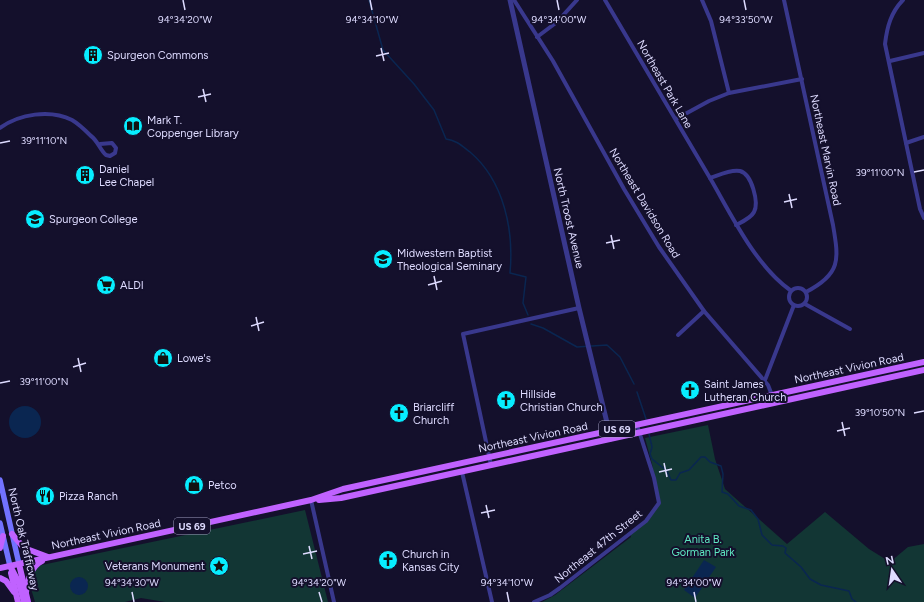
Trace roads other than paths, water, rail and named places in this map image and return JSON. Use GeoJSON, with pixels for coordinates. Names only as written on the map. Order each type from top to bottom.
{"type":"FeatureCollection","features":[{"type":"Feature","properties":{"kind":"main road","name":"Northeast Vivion Road"},"geometry":{"type":"LineString","coordinates":[[0,568],[311,500],[343,488],[924,362]]}},
{"type":"Feature","properties":{"kind":"main road"},"geometry":{"type":"LineString","coordinates":[[895,377],[902,366]]}},
{"type":"Feature","properties":{"kind":"main road","name":"Northeast Vivion Road"},"geometry":{"type":"LineString","coordinates":[[311,500],[341,498],[924,370]]}},
{"type":"Feature","properties":{"kind":"main road","name":"North Oak Trafficway"},"geometry":{"type":"LineString","coordinates":[[0,480],[28,602]]}},
{"type":"Feature","properties":{"kind":"main road","name":"North Oak Trafficway"},"geometry":{"type":"LineString","coordinates":[[0,523],[18,602]]}},
{"type":"Feature","properties":{"kind":"main road"},"geometry":{"type":"LineString","coordinates":[[12,534],[24,548],[48,557]]}},
{"type":"Feature","properties":{"kind":"main road"},"geometry":{"type":"LineString","coordinates":[[0,548],[3,536]]}},
{"type":"Feature","properties":{"kind":"main road"},"geometry":{"type":"LineString","coordinates":[[26,592],[28,580],[36,564],[48,557]]}},
{"type":"Feature","properties":{"kind":"main road"},"geometry":{"type":"LineString","coordinates":[[10,566],[20,583],[24,602]]}},
{"type":"Feature","properties":{"kind":"main road"},"geometry":{"type":"LineString","coordinates":[[0,578],[6,581],[16,594]]}},
{"type":"Feature","properties":{"kind":"street","name":"North Troost Avenue"},"geometry":{"type":"LineString","coordinates":[[510,0],[579,308],[611,439]]}},
{"type":"Feature","properties":{"kind":"street","name":"Northeast Davidson Road"},"geometry":{"type":"LineString","coordinates":[[514,0],[553,61],[641,218],[704,311],[765,380],[773,395],[775,403]]}},
{"type":"Feature","properties":{"kind":"street"},"geometry":{"type":"LineString","coordinates":[[537,37],[557,22],[577,0]]}},
{"type":"Feature","properties":{"kind":"street","name":"Northeast Park Lane"},"geometry":{"type":"LineString","coordinates":[[605,0],[676,119],[736,225],[772,276],[790,290]]}},
{"type":"Feature","properties":{"kind":"street"},"geometry":{"type":"LineString","coordinates":[[702,0],[711,21],[729,93]]}},
{"type":"Feature","properties":{"kind":"street","name":"Northeast Marvin Road"},"geometry":{"type":"LineString","coordinates":[[784,0],[833,225],[838,256],[835,266],[827,277],[817,286],[806,292]]}},
{"type":"Feature","properties":{"kind":"street"},"geometry":{"type":"LineString","coordinates":[[903,0],[891,16],[886,31],[885,44],[890,61],[920,209],[924,218]]}},
{"type":"Feature","properties":{"kind":"street"},"geometry":{"type":"LineString","coordinates":[[890,61],[924,53]]}},
{"type":"Feature","properties":{"kind":"street"},"geometry":{"type":"LineString","coordinates":[[676,119],[709,101],[729,93],[802,79]]}},
{"type":"Feature","properties":{"kind":"street"},"geometry":{"type":"LineString","coordinates":[[0,128],[24,116],[37,114],[56,115],[72,120],[100,144]]}},
{"type":"Feature","properties":{"kind":"street"},"geometry":{"type":"LineString","coordinates":[[906,143],[924,137]]}},
{"type":"Feature","properties":{"kind":"street"},"geometry":{"type":"LineString","coordinates":[[710,178],[737,171],[744,173],[749,178],[755,199],[754,212],[752,215],[736,225]]}},
{"type":"Feature","properties":{"kind":"street"},"geometry":{"type":"LineString","coordinates":[[799,288],[806,292],[808,297],[805,304],[801,306],[794,306],[789,297],[790,290],[799,288]]}},
{"type":"Feature","properties":{"kind":"street"},"geometry":{"type":"LineString","coordinates":[[805,304],[850,329]]}},
{"type":"Feature","properties":{"kind":"street"},"geometry":{"type":"LineString","coordinates":[[765,380],[794,306]]}},
{"type":"Feature","properties":{"kind":"street"},"geometry":{"type":"LineString","coordinates":[[491,465],[462,334],[579,308]]}},
{"type":"Feature","properties":{"kind":"street"},"geometry":{"type":"LineString","coordinates":[[678,335],[704,311]]}},
{"type":"Feature","properties":{"kind":"street","name":"Northeast 47th Street"},"geometry":{"type":"LineString","coordinates":[[534,602],[555,592],[646,521],[659,503],[654,478],[637,424]]}},
{"type":"Feature","properties":{"kind":"street"},"geometry":{"type":"LineString","coordinates":[[462,472],[492,602]]}},
{"type":"Feature","properties":{"kind":"street"},"geometry":{"type":"LineString","coordinates":[[311,500],[334,602]]}},
{"type":"Feature","properties":{"kind":"water"},"geometry":{"type":"Polygon","coordinates":[[[22,406],[28,406],[37,410],[41,422],[37,434],[28,438],[22,438],[13,434],[9,425],[9,419],[13,410],[22,406]]]}},
{"type":"Feature","properties":{"kind":"water"},"geometry":{"type":"Polygon","coordinates":[[[704,560],[716,567],[695,598],[684,590],[704,560]]]}},
{"type":"Feature","properties":{"kind":"water"},"geometry":{"type":"Polygon","coordinates":[[[75,577],[83,577],[88,582],[86,593],[83,595],[75,595],[70,590],[70,582],[75,577]]]}},
{"type":"Feature","properties":{"kind":"waterway"},"geometry":{"type":"LineString","coordinates":[[369,0],[383,50],[414,84],[434,110],[446,139],[456,142],[470,152],[482,164],[499,192],[508,223],[511,257],[510,273],[526,277],[523,303],[528,315]]}},
{"type":"Feature","properties":{"kind":"waterway"},"geometry":{"type":"LineString","coordinates":[[531,324],[543,328],[577,347],[607,345],[620,357],[634,384]]}},
{"type":"Feature","properties":{"kind":"waterway"},"geometry":{"type":"LineString","coordinates":[[637,392],[646,419]]}},
{"type":"Feature","properties":{"kind":"waterway"},"geometry":{"type":"LineString","coordinates":[[649,434],[652,447],[650,454],[652,459],[667,471],[671,480],[676,480],[680,473],[689,470],[701,457],[705,457],[710,462],[721,466],[723,474],[722,492],[728,494],[739,506],[751,510],[758,519],[762,535],[772,545],[783,546],[786,548],[785,553],[801,567],[810,579],[821,585],[849,591],[852,599],[856,602]]}},
{"type":"Feature","properties":{"kind":"place","name":"Spurgeon Commons"},"geometry":{"type":"Point","coordinates":[93,55]}},
{"type":"Feature","properties":{"kind":"place","name":"Mark T. Coppenger Library"},"geometry":{"type":"Point","coordinates":[133,126]}},
{"type":"Feature","properties":{"kind":"place","name":"Daniel Lee Chapel"},"geometry":{"type":"Point","coordinates":[85,175]}},
{"type":"Feature","properties":{"kind":"place","name":"Spurgeon College"},"geometry":{"type":"Point","coordinates":[35,219]}},
{"type":"Feature","properties":{"kind":"place","name":"Midwestern Baptist Theological Seminary"},"geometry":{"type":"Point","coordinates":[383,259]}},
{"type":"Feature","properties":{"kind":"place","name":"ALDI"},"geometry":{"type":"Point","coordinates":[106,285]}},
{"type":"Feature","properties":{"kind":"place","name":"Lowe's"},"geometry":{"type":"Point","coordinates":[163,358]}},
{"type":"Feature","properties":{"kind":"place","name":"Saint James Lutheran Church"},"geometry":{"type":"Point","coordinates":[690,390]}},
{"type":"Feature","properties":{"kind":"place","name":"Hillside Christian Church"},"geometry":{"type":"Point","coordinates":[506,400]}},
{"type":"Feature","properties":{"kind":"place","name":"Briarcliff Church"},"geometry":{"type":"Point","coordinates":[399,413]}},
{"type":"Feature","properties":{"kind":"place","name":"Petco"},"geometry":{"type":"Point","coordinates":[194,485]}},
{"type":"Feature","properties":{"kind":"place","name":"Pizza Ranch"},"geometry":{"type":"Point","coordinates":[45,496]}},
{"type":"Feature","properties":{"kind":"place","name":"Church in Kansas City"},"geometry":{"type":"Point","coordinates":[388,560]}},
{"type":"Feature","properties":{"kind":"place","name":"Veterans Monument"},"geometry":{"type":"Point","coordinates":[219,566]}},
{"type":"Feature","properties":{"kind":"park label","name":"Anita B. Gorman Park"},"geometry":{"type":"Point","coordinates":[703,545]}}]}
